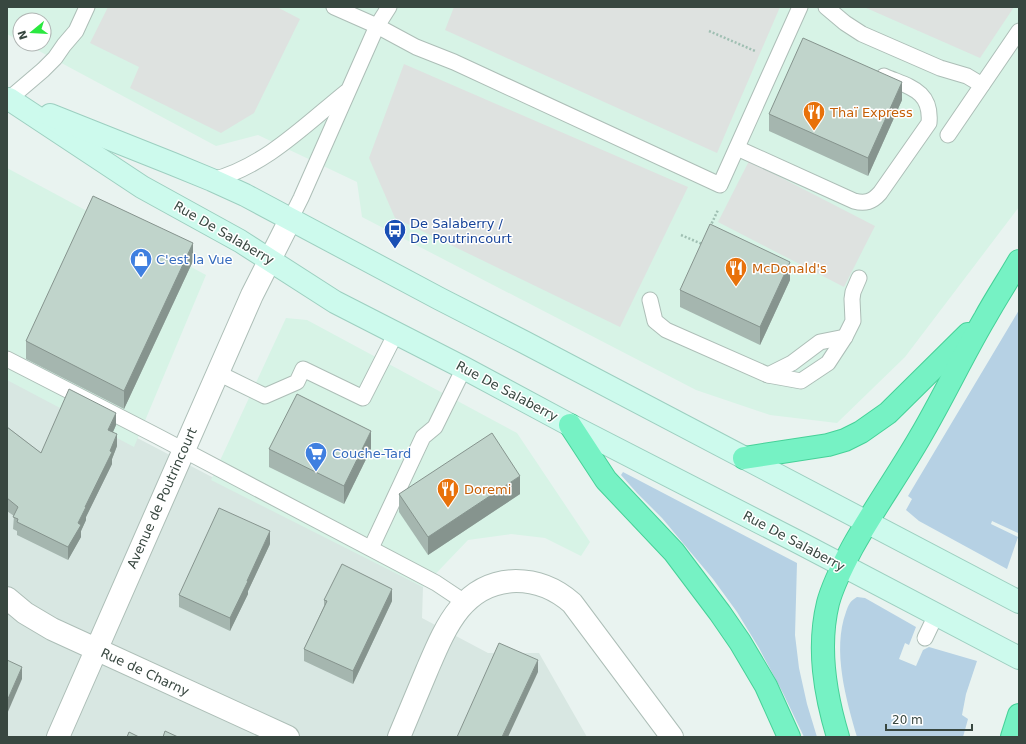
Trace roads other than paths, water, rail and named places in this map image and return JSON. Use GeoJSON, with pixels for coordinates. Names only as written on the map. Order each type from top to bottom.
{"type":"FeatureCollection","features":[{"type":"Feature","properties":{"kind":"highway"},"geometry":{"type":"LineString","coordinates":[[838,737],[830,712],[823,667],[823,644],[828,602],[842,566],[866,522],[920,437],[984,318],[1019,261]]}},
{"type":"Feature","properties":{"kind":"highway"},"geometry":{"type":"LineString","coordinates":[[744,458],[828,445],[845,440],[861,432],[888,413],[984,318]]}},
{"type":"Feature","properties":{"kind":"highway"},"geometry":{"type":"LineString","coordinates":[[570,425],[606,480],[674,552],[720,613],[740,642],[766,686],[789,737]]}},
{"type":"Feature","properties":{"kind":"main road"},"geometry":{"type":"LineString","coordinates":[[8,99],[212,180],[245,196],[1019,602]]}},
{"type":"Feature","properties":{"kind":"main road","name":"Rue De Salaberry"},"geometry":{"type":"LineString","coordinates":[[8,99],[142,186],[229,234],[335,302],[1019,658]]}},
{"type":"Feature","properties":{"kind":"street","name":"Avenue de Poutrincourt"},"geometry":{"type":"LineString","coordinates":[[58,737],[252,295],[290,220]]}},
{"type":"Feature","properties":{"kind":"street"},"geometry":{"type":"LineString","coordinates":[[399,737],[446,627],[453,615],[474,595],[489,587],[500,583],[517,581],[545,586],[556,591],[572,603],[672,737]]}},
{"type":"Feature","properties":{"kind":"street","name":"Rue de Charny"},"geometry":{"type":"LineString","coordinates":[[7,598],[38,621],[52,629],[288,737]]}},
{"type":"Feature","properties":{"kind":"lane"},"geometry":{"type":"LineString","coordinates":[[8,99],[55,58],[76,31],[87,7]]}},
{"type":"Feature","properties":{"kind":"lane"},"geometry":{"type":"LineString","coordinates":[[334,7],[377,26],[416,47],[454,62],[720,185],[793,37],[800,7]]}},
{"type":"Feature","properties":{"kind":"lane"},"geometry":{"type":"LineString","coordinates":[[290,220],[377,26],[389,7]]}},
{"type":"Feature","properties":{"kind":"lane"},"geometry":{"type":"LineString","coordinates":[[826,7],[845,23],[862,34],[940,68],[967,76],[982,85]]}},
{"type":"Feature","properties":{"kind":"lane"},"geometry":{"type":"LineString","coordinates":[[948,135],[1019,31]]}},
{"type":"Feature","properties":{"kind":"lane"},"geometry":{"type":"LineString","coordinates":[[737,148],[854,201],[865,203],[876,198],[926,129],[930,117],[928,103],[915,89],[871,70]]}},
{"type":"Feature","properties":{"kind":"lane"},"geometry":{"type":"LineString","coordinates":[[212,180],[237,172],[260,159],[289,138],[348,90]]}},
{"type":"Feature","properties":{"kind":"lane"},"geometry":{"type":"LineString","coordinates":[[650,300],[655,321],[666,330],[768,375],[801,381],[828,364],[845,337],[853,321],[852,299],[853,292],[859,278]]}},
{"type":"Feature","properties":{"kind":"lane"},"geometry":{"type":"LineString","coordinates":[[218,373],[265,396],[298,382],[303,369],[363,398],[396,334]]}},
{"type":"Feature","properties":{"kind":"lane"},"geometry":{"type":"LineString","coordinates":[[768,375],[792,363],[820,342],[845,337]]}},
{"type":"Feature","properties":{"kind":"lane"},"geometry":{"type":"LineString","coordinates":[[7,359],[371,548],[436,583],[464,603]]}},
{"type":"Feature","properties":{"kind":"lane"},"geometry":{"type":"LineString","coordinates":[[371,548],[423,437],[435,427],[464,368]]}},
{"type":"Feature","properties":{"kind":"lane"},"geometry":{"type":"LineString","coordinates":[[924,638],[936,615]]}},
{"type":"Feature","properties":{"kind":"place","name":"Thaï Express"},"geometry":{"type":"Point","coordinates":[814,132]}},
{"type":"Feature","properties":{"kind":"place","name":"De Salaberry / De Poutrincourt"},"geometry":{"type":"Point","coordinates":[395,250]}},
{"type":"Feature","properties":{"kind":"place","name":"C'est la Vue"},"geometry":{"type":"Point","coordinates":[141,278]}},
{"type":"Feature","properties":{"kind":"place","name":"McDonald's"},"geometry":{"type":"Point","coordinates":[736,288]}},
{"type":"Feature","properties":{"kind":"place","name":"Couche-Tard"},"geometry":{"type":"Point","coordinates":[316,472]}},
{"type":"Feature","properties":{"kind":"place","name":"Doremi"},"geometry":{"type":"Point","coordinates":[448,508]}}]}
